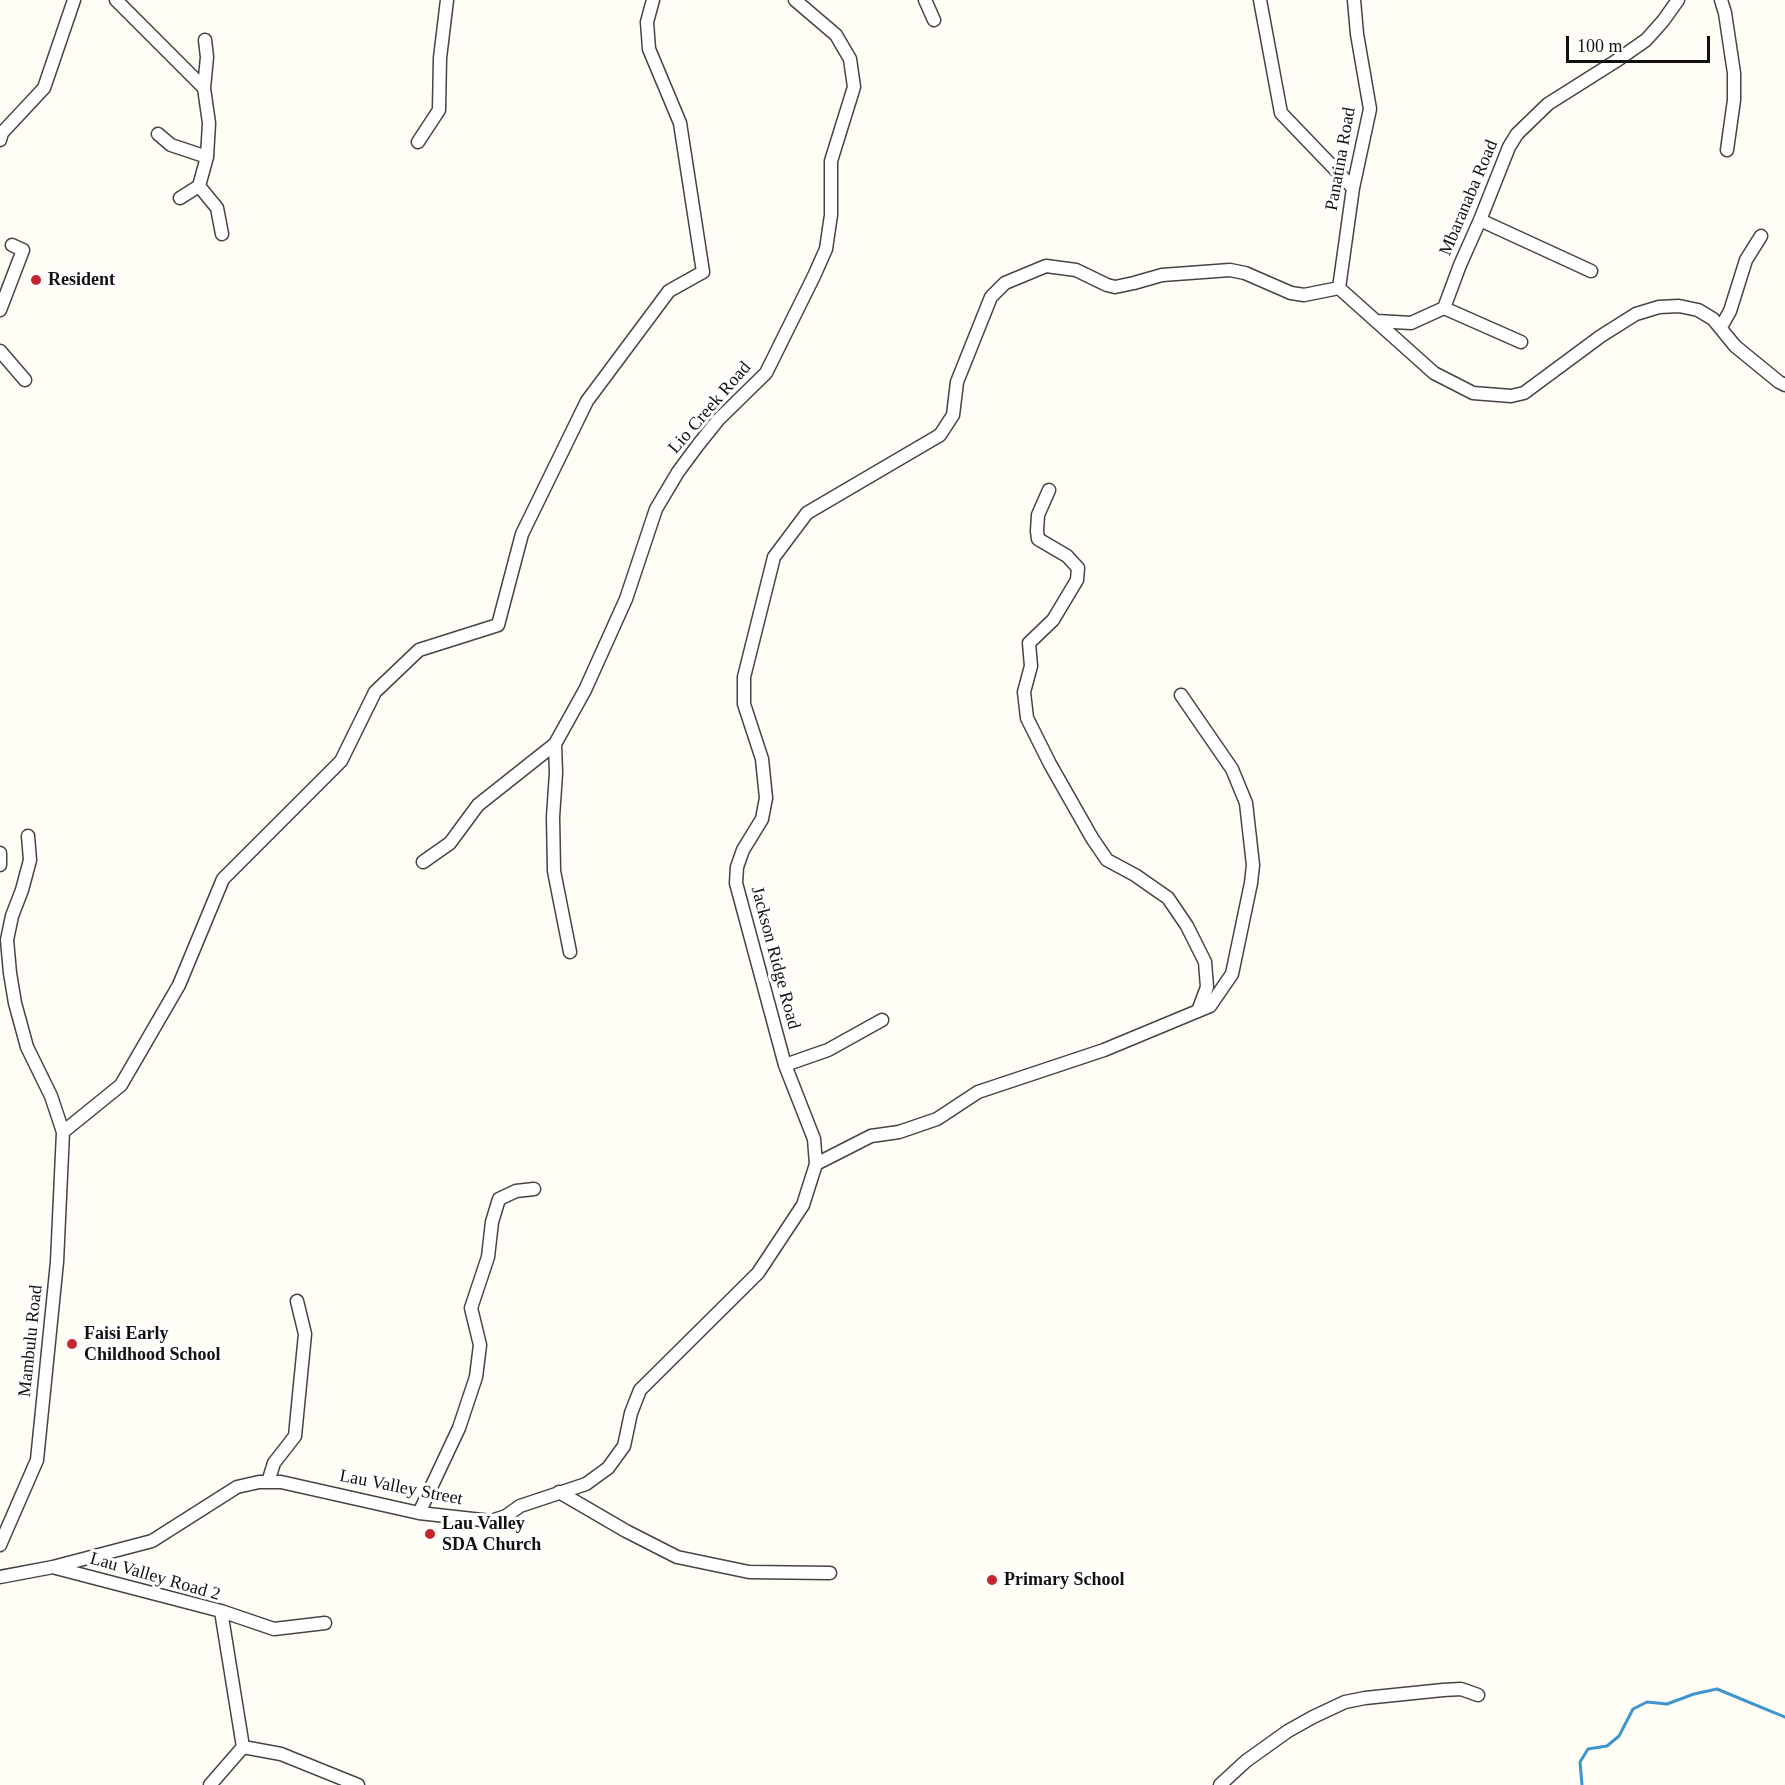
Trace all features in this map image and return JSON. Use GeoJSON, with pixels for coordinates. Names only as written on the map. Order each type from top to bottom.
{"type":"FeatureCollection","features":[{"type":"Feature","properties":{"kind":"street"},"geometry":{"type":"LineString","coordinates":[[0,140],[2,133],[44,88],[74,0]]}},
{"type":"Feature","properties":{"kind":"street"},"geometry":{"type":"LineString","coordinates":[[116,0],[204,88]]}},
{"type":"Feature","properties":{"kind":"street"},"geometry":{"type":"LineString","coordinates":[[418,142],[439,110],[440,58],[447,0]]}},
{"type":"Feature","properties":{"kind":"street"},"geometry":{"type":"LineString","coordinates":[[28,837],[30,860],[12,916],[7,940],[10,973],[15,1003],[27,1047],[51,1096],[63,1132],[121,1085],[179,985],[223,879],[341,761],[375,692],[419,650],[498,625],[522,534],[587,401],[669,291],[703,272],[680,123],[649,49],[647,22],[653,0]]}},
{"type":"Feature","properties":{"kind":"street","name":"Lio Creek Road"},"geometry":{"type":"LineString","coordinates":[[555,744],[585,690],[626,599],[656,509],[678,472],[718,420],[766,373],[826,249],[831,215],[831,161],[854,87],[850,59],[836,35],[795,0]]}},
{"type":"Feature","properties":{"kind":"street"},"geometry":{"type":"LineString","coordinates":[[925,0],[934,20]]}},
{"type":"Feature","properties":{"kind":"street"},"geometry":{"type":"LineString","coordinates":[[1260,0],[1281,113],[1353,188]]}},
{"type":"Feature","properties":{"kind":"street","name":"Panatina Road"},"geometry":{"type":"LineString","coordinates":[[1339,288],[1353,188],[1370,109],[1357,34],[1354,0]]}},
{"type":"Feature","properties":{"kind":"street","name":"Mbaranaba Road"},"geometry":{"type":"LineString","coordinates":[[1444,308],[1509,147],[1517,134],[1548,104],[1646,40],[1678,0]]}},
{"type":"Feature","properties":{"kind":"street"},"geometry":{"type":"LineString","coordinates":[[1721,0],[1734,73],[1734,100],[1727,150]]}},
{"type":"Feature","properties":{"kind":"street"},"geometry":{"type":"LineString","coordinates":[[180,198],[199,186],[207,157],[208,123],[204,88],[207,57],[205,40]]}},
{"type":"Feature","properties":{"kind":"street"},"geometry":{"type":"LineString","coordinates":[[158,134],[171,146],[207,157]]}},
{"type":"Feature","properties":{"kind":"street"},"geometry":{"type":"LineString","coordinates":[[199,186],[217,208],[222,234]]}},
{"type":"Feature","properties":{"kind":"street"},"geometry":{"type":"LineString","coordinates":[[1480,220],[1591,271]]}},
{"type":"Feature","properties":{"kind":"street"},"geometry":{"type":"LineString","coordinates":[[1720,327],[1730,311],[1746,260],[1761,236]]}},
{"type":"Feature","properties":{"kind":"street"},"geometry":{"type":"LineString","coordinates":[[0,310],[23,250],[12,244]]}},
{"type":"Feature","properties":{"kind":"street","name":"Jackson Ridge Road"},"geometry":{"type":"LineString","coordinates":[[816,1164],[814,1139],[785,1065],[736,883],[737,867],[743,850],[762,819],[766,798],[762,759],[744,704],[744,677],[774,557],[807,513],[940,435],[952,415],[957,382],[991,297],[1005,283],[1046,266],[1076,270],[1115,287],[1162,275],[1230,270],[1245,273],[1291,293],[1304,295],[1339,288]]}},
{"type":"Feature","properties":{"kind":"street"},"geometry":{"type":"LineString","coordinates":[[1339,288],[1434,374],[1473,393],[1511,396],[1524,393],[1601,336],[1636,314],[1659,307],[1679,306],[1698,310],[1713,319],[1736,346],[1772,377],[1785,385]]}},
{"type":"Feature","properties":{"kind":"street"},"geometry":{"type":"LineString","coordinates":[[1377,321],[1411,323],[1444,308],[1521,342]]}},
{"type":"Feature","properties":{"kind":"street"},"geometry":{"type":"LineString","coordinates":[[0,351],[25,380]]}},
{"type":"Feature","properties":{"kind":"street"},"geometry":{"type":"LineString","coordinates":[[1050,490],[1038,515],[1038,539],[1066,556],[1078,568],[1077,580],[1053,620],[1029,643],[1031,666],[1023,692],[1027,718],[1050,764],[1107,860],[1136,875],[1168,898],[1187,926],[1205,962],[1208,987],[1198,1011]]}},
{"type":"Feature","properties":{"kind":"street"},"geometry":{"type":"LineString","coordinates":[[816,1164],[871,1136],[899,1132],[937,1119],[978,1092],[1104,1050],[1210,1006],[1232,974],[1253,865],[1246,803],[1232,769],[1181,695]]}},
{"type":"Feature","properties":{"kind":"street"},"geometry":{"type":"LineString","coordinates":[[423,862],[450,843],[478,805],[555,744]]}},
{"type":"Feature","properties":{"kind":"street"},"geometry":{"type":"LineString","coordinates":[[555,744],[554,871],[570,952]]}},
{"type":"Feature","properties":{"kind":"street"},"geometry":{"type":"LineString","coordinates":[[0,853],[0,865]]}},
{"type":"Feature","properties":{"kind":"street"},"geometry":{"type":"LineString","coordinates":[[0,954],[10,973]]}},
{"type":"Feature","properties":{"kind":"street"},"geometry":{"type":"LineString","coordinates":[[785,1065],[828,1050],[882,1020]]}},
{"type":"Feature","properties":{"kind":"street","name":"Mambulu Road"},"geometry":{"type":"LineString","coordinates":[[0,1545],[37,1460],[57,1262],[63,1132]]}},
{"type":"Feature","properties":{"kind":"street","name":"Lau Valley Street"},"geometry":{"type":"LineString","coordinates":[[0,1577],[53,1567],[152,1541],[237,1487],[268,1482],[281,1482],[419,1513],[491,1521],[506,1516],[520,1506],[586,1484],[608,1468],[624,1446],[631,1413],[640,1390],[758,1273],[803,1205],[816,1164]]}},
{"type":"Feature","properties":{"kind":"street"},"geometry":{"type":"LineString","coordinates":[[419,1513],[459,1428],[476,1377],[480,1345],[471,1308],[488,1257],[492,1222],[499,1199],[516,1191],[534,1189]]}},
{"type":"Feature","properties":{"kind":"street"},"geometry":{"type":"LineString","coordinates":[[268,1482],[274,1463],[295,1436],[305,1334],[297,1301]]}},
{"type":"Feature","properties":{"kind":"street"},"geometry":{"type":"LineString","coordinates":[[559,1492],[626,1531],[677,1557],[749,1572],[830,1573]]}},
{"type":"Feature","properties":{"kind":"street","name":"Lau Valley Road 2"},"geometry":{"type":"LineString","coordinates":[[53,1567],[221,1611],[243,1747]]}},
{"type":"Feature","properties":{"kind":"street"},"geometry":{"type":"LineString","coordinates":[[221,1611],[274,1629],[325,1623]]}},
{"type":"Feature","properties":{"kind":"street"},"geometry":{"type":"LineString","coordinates":[[1220,1785],[1246,1761],[1288,1731],[1313,1716],[1345,1702],[1461,1689],[1478,1695]]}},
{"type":"Feature","properties":{"kind":"street"},"geometry":{"type":"LineString","coordinates":[[210,1785],[243,1747],[281,1754],[358,1785]]}},
{"type":"Feature","properties":{"kind":"waterway"},"geometry":{"type":"LineString","coordinates":[[1582,1785],[1580,1762],[1588,1749],[1607,1746],[1619,1736],[1633,1709],[1647,1702],[1667,1704],[1694,1694],[1717,1689],[1785,1717]]}},
{"type":"Feature","properties":{"kind":"place","name":"Resident"},"geometry":{"type":"Point","coordinates":[36,280]}},
{"type":"Feature","properties":{"kind":"place","name":"Faisi Early Childhood School"},"geometry":{"type":"Point","coordinates":[72,1344]}},
{"type":"Feature","properties":{"kind":"place","name":"Lau Valley SDA Church"},"geometry":{"type":"Point","coordinates":[430,1534]}},
{"type":"Feature","properties":{"kind":"place","name":"Primary School"},"geometry":{"type":"Point","coordinates":[992,1580]}}]}
